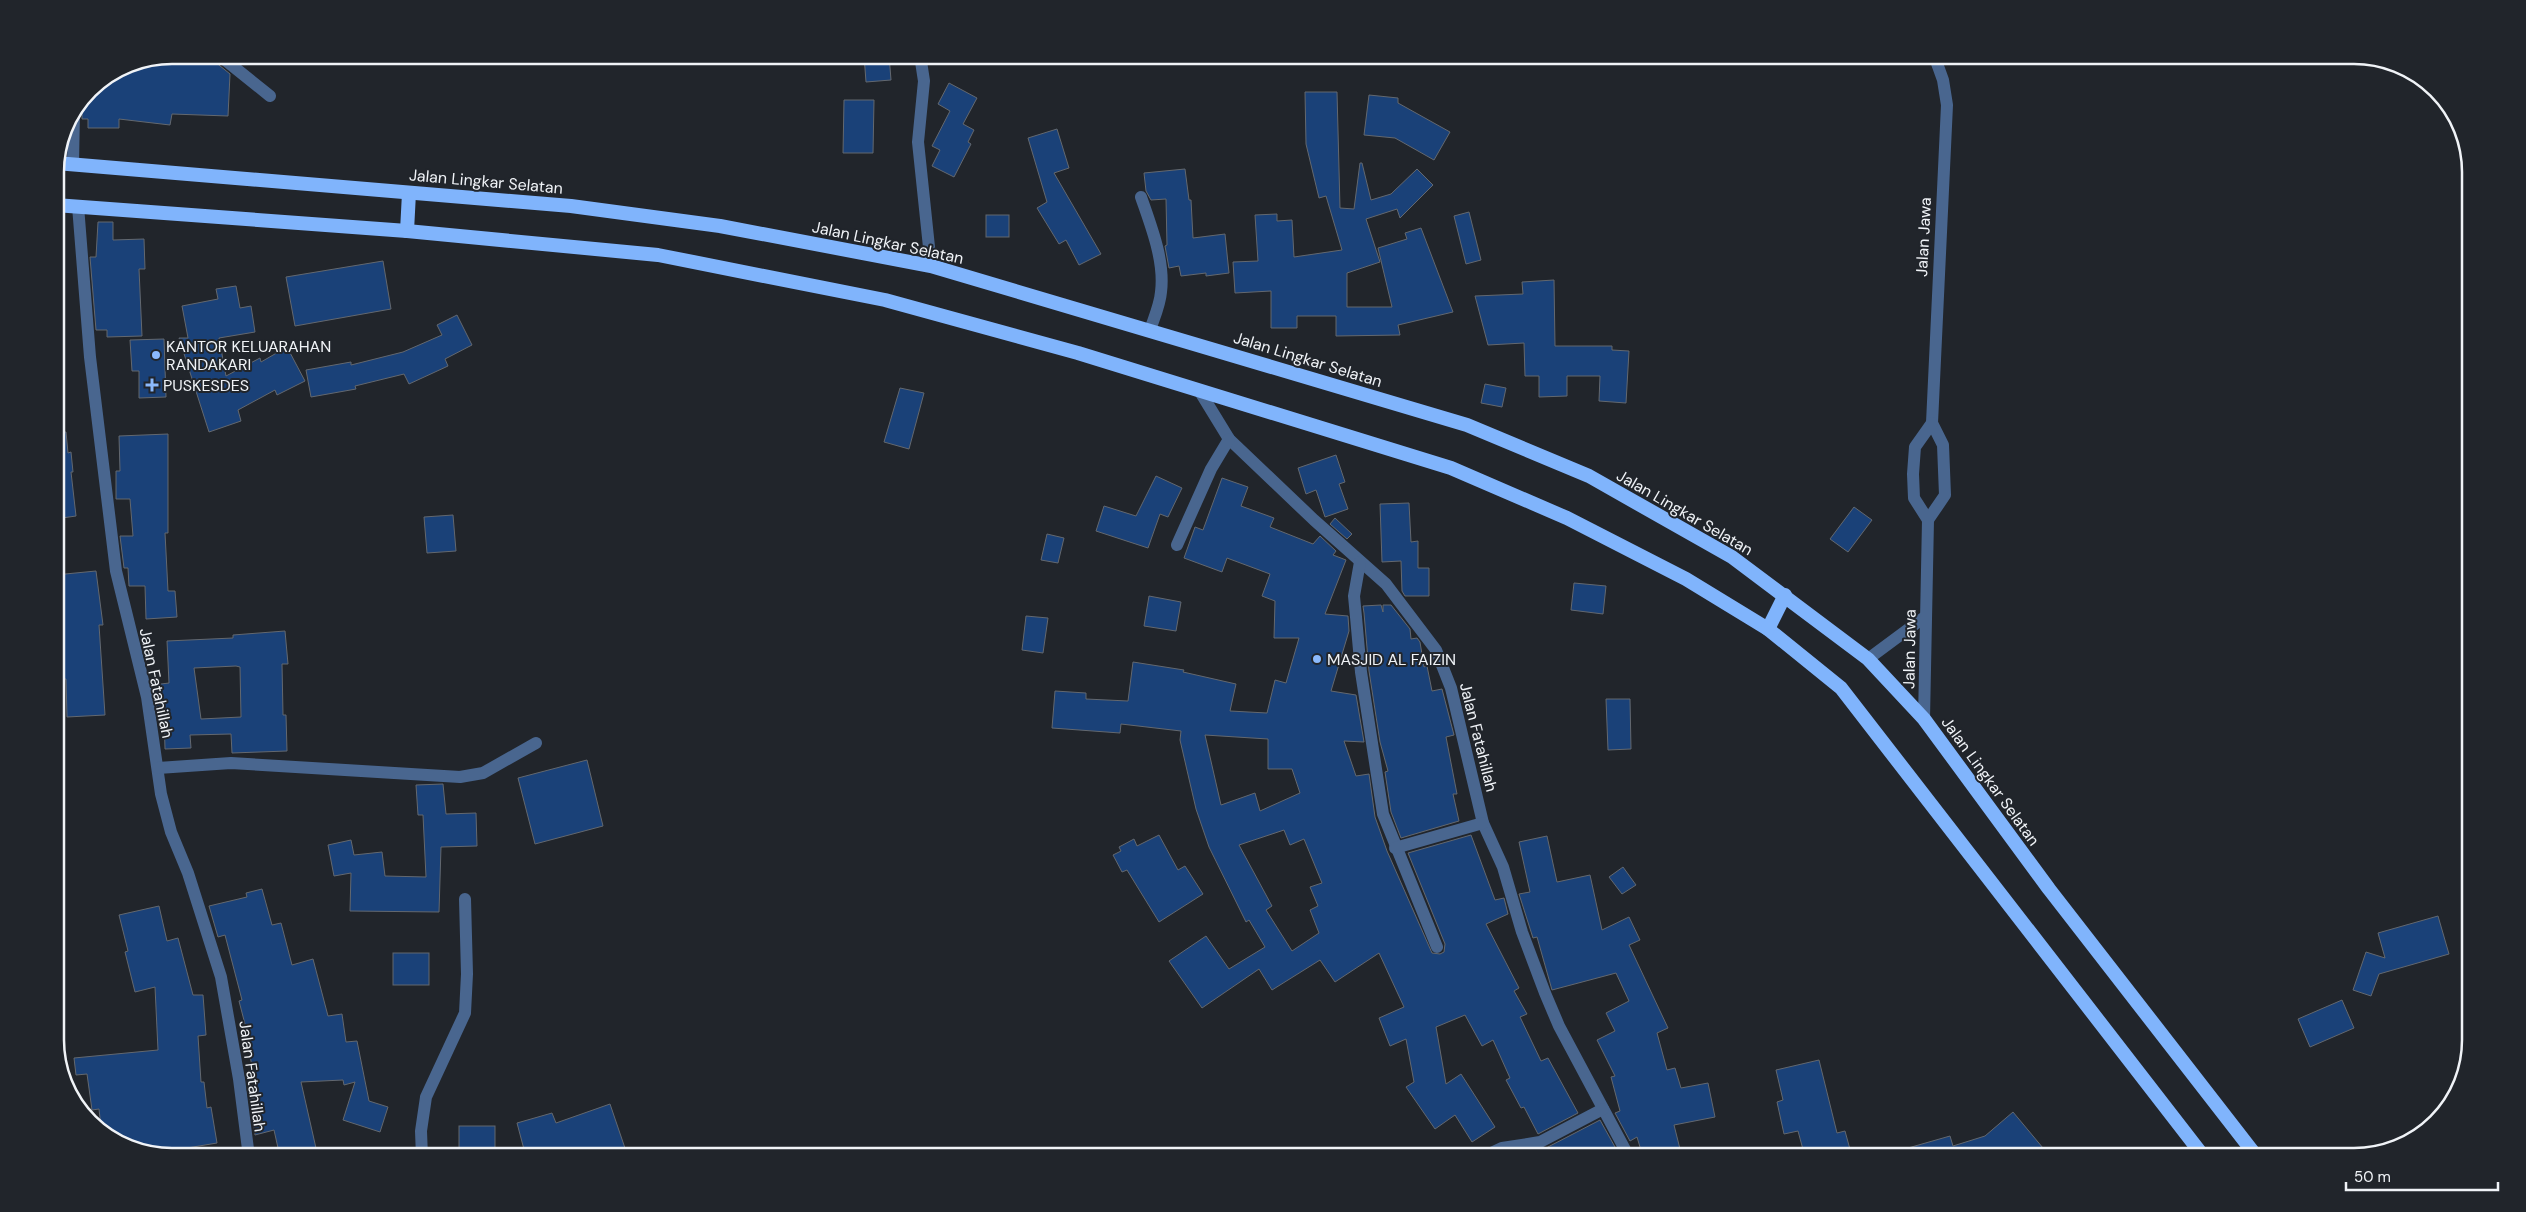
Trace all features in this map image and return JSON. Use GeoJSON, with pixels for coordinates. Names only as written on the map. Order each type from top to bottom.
{"type":"FeatureCollection","features":[{"type":"Feature","properties":{"kind":"highway","name":"Jalan Lingkar Selatan"},"geometry":{"type":"LineString","coordinates":[[64,163],[571,206],[720,226],[931,266],[1467,425],[1589,476],[1732,557],[1868,659],[1924,719],[2049,889],[2250,1148]]}},
{"type":"Feature","properties":{"kind":"highway"},"geometry":{"type":"LineString","coordinates":[[406,231],[409,193]]}},
{"type":"Feature","properties":{"kind":"highway"},"geometry":{"type":"LineString","coordinates":[[64,205],[406,231],[658,255],[886,300],[1199,390],[1460,472],[1567,518],[1686,579],[1768,629],[1841,688],[2197,1148]]}},
{"type":"Feature","properties":{"kind":"highway"},"geometry":{"type":"LineString","coordinates":[[1768,629],[1785,595]]}},
{"type":"Feature","properties":{"kind":"street"},"geometry":{"type":"LineString","coordinates":[[230,64],[270,96]]}},
{"type":"Feature","properties":{"kind":"street"},"geometry":{"type":"LineString","coordinates":[[921,64],[924,81],[918,142],[931,266]]}},
{"type":"Feature","properties":{"kind":"street","name":"Jalan Jawa"},"geometry":{"type":"LineString","coordinates":[[1924,719],[1928,520],[1945,495],[1943,445],[1932,423],[1947,105],[1943,80],[1937,64]]}},
{"type":"Feature","properties":{"kind":"street"},"geometry":{"type":"LineString","coordinates":[[74,126],[74,164]]}},
{"type":"Feature","properties":{"kind":"street"},"geometry":{"type":"LineString","coordinates":[[1141,197],[1155,243],[1162,284],[1160,301],[1150,330]]}},
{"type":"Feature","properties":{"kind":"street","name":"Jalan Fatahillah"},"geometry":{"type":"LineString","coordinates":[[78,206],[90,357],[116,571],[147,697],[162,794],[171,832],[188,873],[221,977],[239,1079],[248,1148]]}},
{"type":"Feature","properties":{"kind":"street","name":"Jalan Fatahillah"},"geometry":{"type":"LineString","coordinates":[[1199,390],[1229,439],[1392,590],[1436,650],[1445,669],[1460,720],[1483,823],[1503,867],[1522,932],[1545,993],[1559,1026],[1624,1148]]}},
{"type":"Feature","properties":{"kind":"street"},"geometry":{"type":"LineString","coordinates":[[1928,520],[1914,498],[1913,474],[1915,448],[1932,423]]}},
{"type":"Feature","properties":{"kind":"street"},"geometry":{"type":"LineString","coordinates":[[1177,545],[1211,470],[1229,439]]}},
{"type":"Feature","properties":{"kind":"street"},"geometry":{"type":"LineString","coordinates":[[1360,562],[1354,596],[1361,672],[1383,814],[1395,848],[1437,947]]}},
{"type":"Feature","properties":{"kind":"street"},"geometry":{"type":"LineString","coordinates":[[1868,659],[1926,616]]}},
{"type":"Feature","properties":{"kind":"street"},"geometry":{"type":"LineString","coordinates":[[158,768],[230,763],[275,764],[404,775],[460,777],[483,773],[536,743]]}},
{"type":"Feature","properties":{"kind":"street"},"geometry":{"type":"LineString","coordinates":[[1395,848],[1483,823]]}},
{"type":"Feature","properties":{"kind":"street"},"geometry":{"type":"LineString","coordinates":[[422,1148],[426,1097],[465,1013],[468,974],[465,898]]}},
{"type":"Feature","properties":{"kind":"street"},"geometry":{"type":"LineString","coordinates":[[1530,1148],[1603,1109]]}},
{"type":"Feature","properties":{"kind":"building"},"geometry":{"type":"Polygon","coordinates":[[[165,64],[218,64],[230,74],[228,116],[172,114],[170,125],[119,119],[119,128],[88,128],[88,119],[82,119],[82,112],[86,106],[106,86],[118,78],[137,70],[165,64]]]}},
{"type":"Feature","properties":{"kind":"building"},"geometry":{"type":"Polygon","coordinates":[[[865,64],[890,64],[891,80],[866,82],[865,64]]]}},
{"type":"Feature","properties":{"kind":"building"},"geometry":{"type":"Polygon","coordinates":[[[949,83],[977,98],[963,124],[974,130],[968,142],[971,144],[954,177],[932,166],[940,150],[932,146],[950,111],[938,104],[949,83]]]}},
{"type":"Feature","properties":{"kind":"building"},"geometry":{"type":"Polygon","coordinates":[[[1305,92],[1337,92],[1340,208],[1354,209],[1360,163],[1362,163],[1371,200],[1391,194],[1417,169],[1433,185],[1400,218],[1397,209],[1366,219],[1380,262],[1347,273],[1347,307],[1392,307],[1378,248],[1407,239],[1405,233],[1421,228],[1453,312],[1398,325],[1400,335],[1336,336],[1336,316],[1297,316],[1297,328],[1271,328],[1271,291],[1235,293],[1233,262],[1258,261],[1255,215],[1277,214],[1277,221],[1292,220],[1294,257],[1342,250],[1326,196],[1319,198],[1306,144],[1305,92]]]}},
{"type":"Feature","properties":{"kind":"building"},"geometry":{"type":"Polygon","coordinates":[[[1369,95],[1398,98],[1398,103],[1450,132],[1434,160],[1395,138],[1364,135],[1369,95]]]}},
{"type":"Feature","properties":{"kind":"building"},"geometry":{"type":"Polygon","coordinates":[[[844,100],[874,100],[873,153],[843,153],[844,100]]]}},
{"type":"Feature","properties":{"kind":"building"},"geometry":{"type":"Polygon","coordinates":[[[1057,129],[1069,168],[1054,173],[1101,254],[1079,265],[1066,240],[1059,244],[1037,208],[1047,202],[1028,138],[1057,129]]]}},
{"type":"Feature","properties":{"kind":"building"},"geometry":{"type":"Polygon","coordinates":[[[1185,169],[1189,200],[1191,200],[1193,238],[1225,234],[1229,273],[1206,276],[1206,273],[1181,276],[1179,266],[1169,268],[1165,246],[1167,245],[1166,199],[1151,200],[1146,191],[1144,173],[1185,169]]]}},
{"type":"Feature","properties":{"kind":"building"},"geometry":{"type":"Polygon","coordinates":[[[1469,212],[1481,260],[1466,264],[1454,216],[1469,212]]]}},
{"type":"Feature","properties":{"kind":"building"},"geometry":{"type":"Polygon","coordinates":[[[986,215],[1009,215],[1009,237],[986,237],[986,215]]]}},
{"type":"Feature","properties":{"kind":"building"},"geometry":{"type":"Polygon","coordinates":[[[98,222],[113,222],[113,240],[144,239],[145,269],[139,269],[142,336],[107,337],[107,330],[96,330],[90,257],[96,257],[98,222]]]}},
{"type":"Feature","properties":{"kind":"building"},"geometry":{"type":"Polygon","coordinates":[[[383,261],[391,309],[295,326],[286,277],[383,261]]]}},
{"type":"Feature","properties":{"kind":"building"},"geometry":{"type":"Polygon","coordinates":[[[1554,280],[1555,346],[1612,346],[1612,350],[1629,351],[1626,403],[1599,401],[1600,376],[1567,376],[1567,396],[1539,397],[1539,376],[1525,376],[1524,343],[1488,345],[1475,296],[1523,294],[1522,282],[1554,280]]]}},
{"type":"Feature","properties":{"kind":"building"},"geometry":{"type":"Polygon","coordinates":[[[236,286],[240,308],[251,306],[255,332],[219,338],[226,376],[260,358],[261,362],[287,347],[305,381],[277,395],[275,390],[238,410],[241,421],[209,432],[179,338],[188,338],[182,306],[218,299],[216,289],[236,286]]]}},
{"type":"Feature","properties":{"kind":"building"},"geometry":{"type":"Polygon","coordinates":[[[457,315],[472,345],[445,359],[448,366],[409,384],[404,374],[355,386],[356,389],[311,397],[306,370],[351,362],[351,365],[403,352],[442,335],[437,325],[457,315]]]}},
{"type":"Feature","properties":{"kind":"building"},"geometry":{"type":"Polygon","coordinates":[[[164,339],[166,397],[139,398],[139,371],[132,371],[130,340],[164,339]]]}},
{"type":"Feature","properties":{"kind":"building"},"geometry":{"type":"Polygon","coordinates":[[[1485,384],[1506,388],[1502,407],[1481,403],[1485,384]]]}},
{"type":"Feature","properties":{"kind":"building"},"geometry":{"type":"Polygon","coordinates":[[[900,388],[924,393],[909,449],[884,442],[900,388]]]}},
{"type":"Feature","properties":{"kind":"building"},"geometry":{"type":"Polygon","coordinates":[[[64,432],[66,432],[68,453],[71,452],[73,472],[71,472],[76,516],[64,518],[64,432]]]}},
{"type":"Feature","properties":{"kind":"building"},"geometry":{"type":"Polygon","coordinates":[[[168,434],[168,533],[165,533],[168,591],[175,591],[177,617],[146,619],[145,586],[129,586],[128,568],[124,568],[120,536],[133,536],[130,499],[116,499],[116,471],[120,471],[119,436],[168,434]]]}},
{"type":"Feature","properties":{"kind":"building"},"geometry":{"type":"Polygon","coordinates":[[[1336,455],[1345,482],[1339,484],[1348,509],[1325,517],[1316,490],[1306,494],[1298,468],[1336,455]]]}},
{"type":"Feature","properties":{"kind":"building"},"geometry":{"type":"Polygon","coordinates":[[[1156,476],[1182,488],[1168,517],[1160,514],[1148,548],[1096,531],[1104,506],[1136,516],[1156,476]]]}},
{"type":"Feature","properties":{"kind":"building"},"geometry":{"type":"Polygon","coordinates":[[[1222,478],[1248,487],[1241,506],[1274,518],[1270,527],[1313,544],[1320,536],[1336,551],[1333,555],[1346,560],[1325,614],[1348,616],[1349,631],[1331,691],[1356,695],[1364,742],[1344,741],[1356,776],[1369,774],[1375,817],[1387,851],[1432,953],[1440,954],[1444,952],[1445,944],[1408,853],[1471,835],[1495,900],[1504,898],[1508,914],[1486,924],[1519,988],[1514,991],[1527,1014],[1520,1017],[1541,1061],[1548,1058],[1578,1113],[1538,1134],[1524,1107],[1521,1108],[1506,1080],[1510,1078],[1493,1040],[1482,1046],[1465,1015],[1436,1027],[1446,1084],[1461,1074],[1495,1127],[1472,1142],[1455,1115],[1435,1129],[1406,1087],[1414,1082],[1406,1039],[1390,1046],[1379,1018],[1404,1007],[1379,953],[1335,982],[1320,960],[1272,990],[1259,969],[1202,1008],[1169,961],[1206,936],[1229,969],[1265,947],[1249,920],[1246,922],[1209,847],[1196,809],[1180,740],[1181,731],[1121,724],[1120,733],[1052,728],[1055,691],[1086,693],[1086,699],[1128,701],[1133,662],[1184,670],[1183,672],[1236,684],[1230,711],[1267,713],[1275,680],[1286,683],[1299,638],[1274,638],[1275,601],[1262,596],[1270,574],[1227,558],[1222,572],[1184,558],[1195,527],[1203,530],[1222,478]],[[1205,735],[1221,805],[1255,793],[1260,811],[1300,793],[1292,769],[1268,769],[1268,739],[1205,735]],[[1284,830],[1239,845],[1272,906],[1266,910],[1292,951],[1319,933],[1310,910],[1318,906],[1310,887],[1322,883],[1304,839],[1290,845],[1284,830]]]}},
{"type":"Feature","properties":{"kind":"building"},"geometry":{"type":"Polygon","coordinates":[[[1409,503],[1411,542],[1418,541],[1418,568],[1429,568],[1429,596],[1405,596],[1402,591],[1401,561],[1382,562],[1380,504],[1409,503]]]}},
{"type":"Feature","properties":{"kind":"building"},"geometry":{"type":"Polygon","coordinates":[[[1854,507],[1872,520],[1848,552],[1830,539],[1854,507]]]}},
{"type":"Feature","properties":{"kind":"building"},"geometry":{"type":"Polygon","coordinates":[[[453,515],[456,551],[427,553],[424,517],[453,515]]]}},
{"type":"Feature","properties":{"kind":"building"},"geometry":{"type":"Polygon","coordinates":[[[1335,518],[1352,534],[1347,539],[1330,524],[1335,518]]]}},
{"type":"Feature","properties":{"kind":"building"},"geometry":{"type":"Polygon","coordinates":[[[1047,534],[1064,538],[1058,563],[1041,560],[1047,534]]]}},
{"type":"Feature","properties":{"kind":"building"},"geometry":{"type":"Polygon","coordinates":[[[96,571],[103,625],[99,625],[105,715],[67,717],[66,679],[64,679],[64,574],[96,571]]]}},
{"type":"Feature","properties":{"kind":"building"},"geometry":{"type":"Polygon","coordinates":[[[1574,583],[1606,586],[1603,614],[1571,610],[1574,583]]]}},
{"type":"Feature","properties":{"kind":"building"},"geometry":{"type":"Polygon","coordinates":[[[1149,596],[1181,602],[1176,631],[1144,626],[1149,596]]]}},
{"type":"Feature","properties":{"kind":"building"},"geometry":{"type":"Polygon","coordinates":[[[1381,605],[1383,612],[1383,605],[1391,605],[1410,629],[1411,639],[1417,638],[1420,642],[1424,667],[1427,666],[1432,691],[1442,689],[1454,735],[1446,737],[1457,794],[1453,794],[1459,821],[1401,838],[1391,812],[1385,772],[1388,771],[1380,742],[1369,671],[1363,606],[1381,605]]]}},
{"type":"Feature","properties":{"kind":"building"},"geometry":{"type":"Polygon","coordinates":[[[1026,616],[1048,618],[1043,653],[1022,650],[1026,616]]]}},
{"type":"Feature","properties":{"kind":"building"},"geometry":{"type":"Polygon","coordinates":[[[285,631],[288,664],[282,664],[283,715],[286,715],[287,751],[232,753],[231,734],[190,735],[191,748],[165,749],[164,715],[158,716],[153,685],[169,683],[167,641],[233,638],[233,635],[285,631]],[[240,667],[194,668],[201,719],[241,717],[240,667]]]}},
{"type":"Feature","properties":{"kind":"building"},"geometry":{"type":"Polygon","coordinates":[[[1606,699],[1630,699],[1631,749],[1608,750],[1606,699]]]}},
{"type":"Feature","properties":{"kind":"building"},"geometry":{"type":"Polygon","coordinates":[[[587,760],[603,826],[535,844],[518,778],[587,760]]]}},
{"type":"Feature","properties":{"kind":"building"},"geometry":{"type":"Polygon","coordinates":[[[443,784],[446,814],[476,813],[477,846],[441,847],[439,912],[350,911],[351,873],[334,876],[328,845],[351,840],[354,855],[382,852],[385,876],[426,877],[423,815],[418,815],[416,785],[443,784]]]}},
{"type":"Feature","properties":{"kind":"building"},"geometry":{"type":"Polygon","coordinates":[[[1159,835],[1178,870],[1185,866],[1203,894],[1159,922],[1127,870],[1122,872],[1113,855],[1121,851],[1119,847],[1134,839],[1137,846],[1159,835]]]}},
{"type":"Feature","properties":{"kind":"building"},"geometry":{"type":"Polygon","coordinates":[[[1547,836],[1557,882],[1590,875],[1602,930],[1629,917],[1640,940],[1629,945],[1668,1028],[1657,1033],[1667,1070],[1675,1068],[1681,1088],[1708,1083],[1715,1117],[1674,1125],[1680,1148],[1640,1148],[1637,1137],[1630,1141],[1615,1113],[1620,1111],[1611,1077],[1615,1076],[1597,1040],[1615,1031],[1606,1013],[1629,1001],[1616,973],[1552,990],[1537,937],[1533,938],[1519,894],[1530,892],[1519,842],[1547,836]]]}},
{"type":"Feature","properties":{"kind":"building"},"geometry":{"type":"Polygon","coordinates":[[[1623,867],[1636,885],[1622,894],[1609,877],[1623,867]]]}},
{"type":"Feature","properties":{"kind":"building"},"geometry":{"type":"Polygon","coordinates":[[[262,889],[272,925],[281,923],[292,965],[313,959],[328,1016],[342,1014],[346,1042],[357,1041],[369,1101],[388,1107],[380,1132],[343,1120],[355,1082],[344,1085],[343,1080],[301,1082],[316,1148],[278,1148],[274,1130],[255,1135],[250,1099],[259,1097],[249,1052],[246,1052],[241,1029],[246,1028],[239,1001],[242,1000],[225,935],[218,937],[209,906],[247,897],[246,893],[262,889]]]}},
{"type":"Feature","properties":{"kind":"building"},"geometry":{"type":"Polygon","coordinates":[[[159,906],[167,941],[178,938],[193,995],[203,995],[206,1035],[198,1036],[201,1082],[204,1082],[207,1108],[211,1107],[217,1143],[187,1148],[165,1148],[144,1145],[118,1134],[100,1120],[99,1109],[92,1110],[87,1074],[76,1075],[74,1058],[158,1050],[155,987],[135,992],[125,952],[128,951],[119,915],[159,906]]]}},
{"type":"Feature","properties":{"kind":"building"},"geometry":{"type":"Polygon","coordinates":[[[2438,916],[2449,954],[2379,974],[2371,996],[2353,990],[2366,952],[2385,958],[2378,933],[2438,916]]]}},
{"type":"Feature","properties":{"kind":"building"},"geometry":{"type":"Polygon","coordinates":[[[393,953],[429,953],[429,985],[393,985],[393,953]]]}},
{"type":"Feature","properties":{"kind":"building"},"geometry":{"type":"Polygon","coordinates":[[[2342,1000],[2354,1028],[2310,1047],[2298,1019],[2342,1000]]]}},
{"type":"Feature","properties":{"kind":"building"},"geometry":{"type":"Polygon","coordinates":[[[1819,1060],[1837,1133],[1845,1131],[1850,1148],[1803,1148],[1798,1131],[1784,1134],[1777,1102],[1783,1100],[1776,1070],[1819,1060]]]}},
{"type":"Feature","properties":{"kind":"building"},"geometry":{"type":"Polygon","coordinates":[[[610,1104],[625,1148],[524,1148],[517,1123],[552,1113],[556,1123],[610,1104]]]}},
{"type":"Feature","properties":{"kind":"building"},"geometry":{"type":"Polygon","coordinates":[[[2013,1112],[2043,1148],[1908,1148],[1950,1136],[1953,1146],[1985,1136],[2013,1112]]]}},
{"type":"Feature","properties":{"kind":"building"},"geometry":{"type":"Polygon","coordinates":[[[1600,1120],[1615,1147],[1613,1148],[1546,1148],[1600,1120]]]}},
{"type":"Feature","properties":{"kind":"building"},"geometry":{"type":"Polygon","coordinates":[[[459,1126],[495,1126],[495,1148],[459,1148],[459,1126]]]}},
{"type":"Feature","properties":{"kind":"place","name":"KANTOR KELUARAHAN RANDAKARI"},"geometry":{"type":"Point","coordinates":[156,355]}},
{"type":"Feature","properties":{"kind":"place","name":"PUSKESDES"},"geometry":{"type":"Point","coordinates":[152,385]}},
{"type":"Feature","properties":{"kind":"place","name":"MASJID AL FAIZIN"},"geometry":{"type":"Point","coordinates":[1317,659]}}]}
